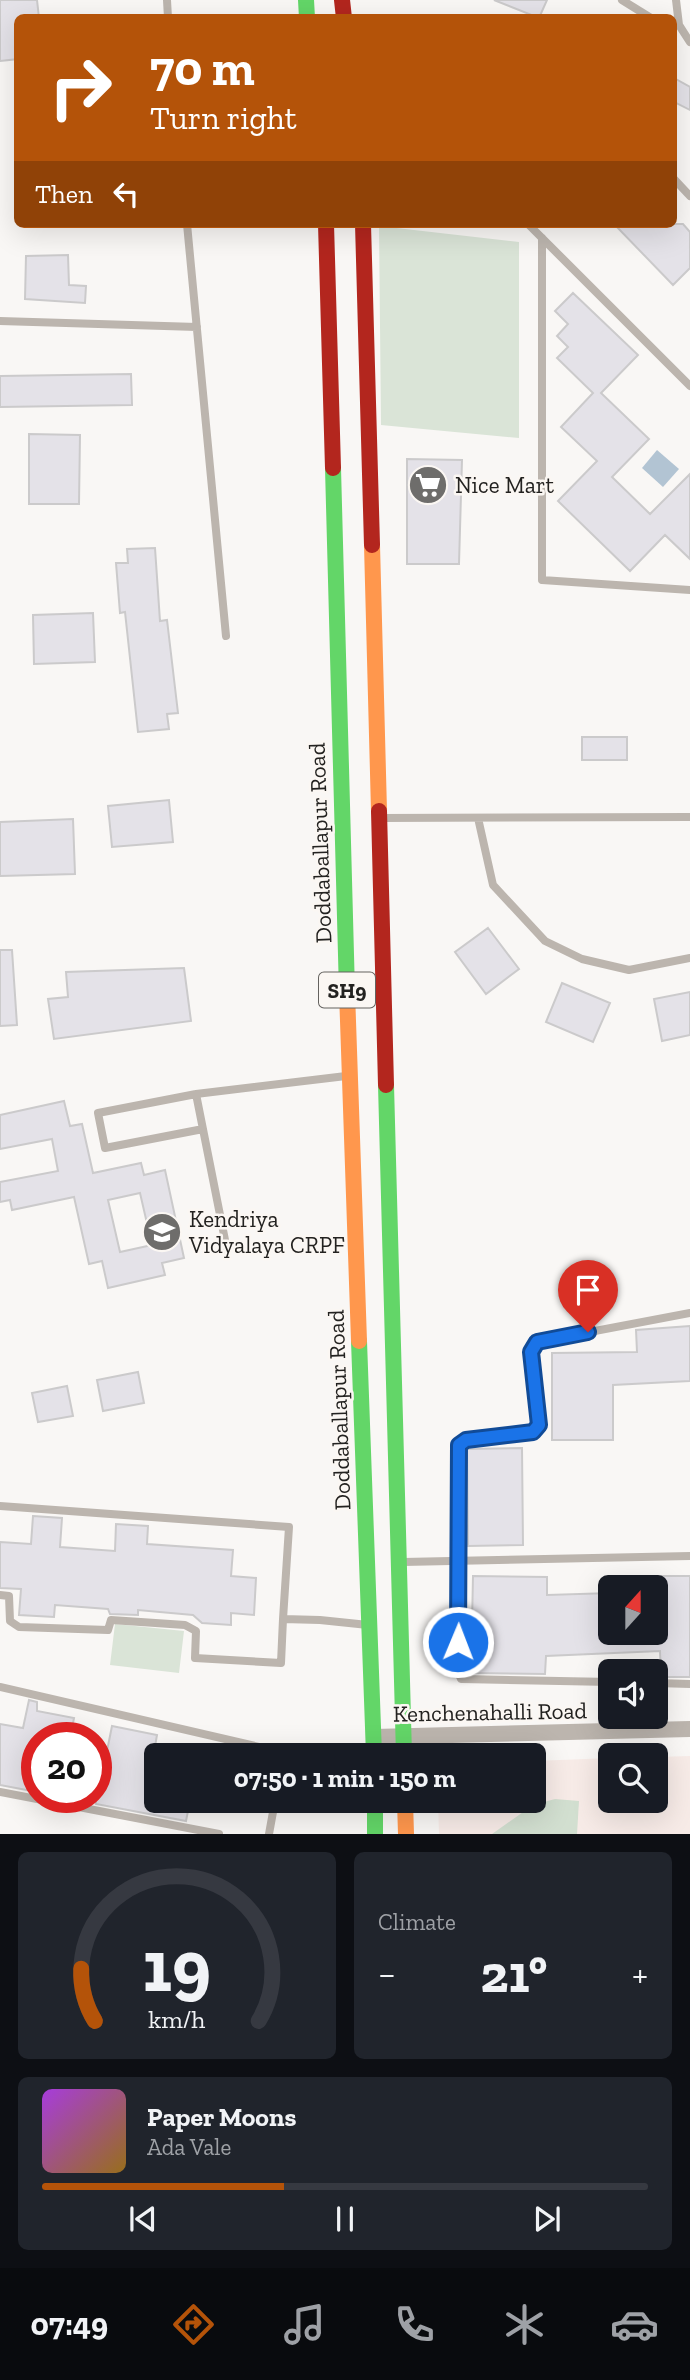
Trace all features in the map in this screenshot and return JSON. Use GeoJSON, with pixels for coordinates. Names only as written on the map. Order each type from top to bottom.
{"type":"FeatureCollection","features":[{"type":"Feature","properties":{"kind":"main road","name":"Doddaballapur Road"},"geometry":{"type":"LineString","coordinates":[[326,228],[350,1076],[374,1743]]}},
{"type":"Feature","properties":{"kind":"main road","name":"SH9"},"geometry":{"type":"LineString","coordinates":[[363,228],[403,1743]]}},
{"type":"Feature","properties":{"kind":"main road"},"geometry":{"type":"LineString","coordinates":[[374,1834],[375,1813]]}},
{"type":"Feature","properties":{"kind":"main road"},"geometry":{"type":"LineString","coordinates":[[405,1813],[406,1834]]}},
{"type":"Feature","properties":{"kind":"street","name":"Kenchenahalli Road"},"geometry":{"type":"LineString","coordinates":[[374,1737],[690,1730]]}},
{"type":"Feature","properties":{"kind":"lane"},"geometry":{"type":"LineString","coordinates":[[622,0],[645,14]]}},
{"type":"Feature","properties":{"kind":"lane"},"geometry":{"type":"LineString","coordinates":[[676,0],[679,26],[689,41]]}},
{"type":"Feature","properties":{"kind":"lane"},"geometry":{"type":"LineString","coordinates":[[677,182],[690,196]]}},
{"type":"Feature","properties":{"kind":"lane"},"geometry":{"type":"LineString","coordinates":[[187,228],[226,636]]}},
{"type":"Feature","properties":{"kind":"lane"},"geometry":{"type":"LineString","coordinates":[[532,228],[690,386]]}},
{"type":"Feature","properties":{"kind":"lane"},"geometry":{"type":"LineString","coordinates":[[542,238],[542,580],[690,590]]}},
{"type":"Feature","properties":{"kind":"lane"},"geometry":{"type":"LineString","coordinates":[[0,321],[197,327]]}},
{"type":"Feature","properties":{"kind":"lane"},"geometry":{"type":"LineString","coordinates":[[377,818],[690,817]]}},
{"type":"Feature","properties":{"kind":"lane"},"geometry":{"type":"LineString","coordinates":[[478,818],[493,885],[545,941],[582,959],[629,970],[690,957]]}},
{"type":"Feature","properties":{"kind":"lane"},"geometry":{"type":"LineString","coordinates":[[203,1129],[105,1148],[98,1113],[196,1094],[350,1076]]}},
{"type":"Feature","properties":{"kind":"lane"},"geometry":{"type":"LineString","coordinates":[[196,1094],[227,1250]]}},
{"type":"Feature","properties":{"kind":"lane"},"geometry":{"type":"LineString","coordinates":[[598,1682],[461,1679],[457,1669],[459,1445],[466,1440],[533,1432],[539,1425],[531,1352],[537,1342],[690,1314]]}},
{"type":"Feature","properties":{"kind":"lane"},"geometry":{"type":"LineString","coordinates":[[0,1506],[289,1527],[281,1663],[195,1658],[196,1631],[185,1625],[111,1620],[108,1630],[19,1627],[10,1620],[9,1596],[0,1595]]}},
{"type":"Feature","properties":{"kind":"lane"},"geometry":{"type":"LineString","coordinates":[[397,1563],[690,1556]]}},
{"type":"Feature","properties":{"kind":"lane"},"geometry":{"type":"LineString","coordinates":[[283,1619],[368,1625]]}},
{"type":"Feature","properties":{"kind":"lane"},"geometry":{"type":"LineString","coordinates":[[668,1683],[690,1684]]}},
{"type":"Feature","properties":{"kind":"lane"},"geometry":{"type":"LineString","coordinates":[[0,1687],[237,1743]]}},
{"type":"Feature","properties":{"kind":"lane"},"geometry":{"type":"LineString","coordinates":[[0,1792],[219,1834]]}},
{"type":"Feature","properties":{"kind":"lane"},"geometry":{"type":"LineString","coordinates":[[269,1834],[273,1813]]}},
{"type":"Feature","properties":{"kind":"shaded area"},"geometry":{"type":"Polygon","coordinates":[[[379,228],[519,242],[519,438],[381,425],[379,228]]]}},
{"type":"Feature","properties":{"kind":"shaded area"},"geometry":{"type":"Polygon","coordinates":[[[115,1624],[184,1631],[179,1673],[110,1665],[115,1624]]]}},
{"type":"Feature","properties":{"kind":"shaded area"},"geometry":{"type":"Polygon","coordinates":[[[690,1756],[690,1834],[439,1834],[438,1813],[546,1813],[546,1761],[598,1759],[598,1813],[668,1813],[668,1757],[690,1756]]]}},
{"type":"Feature","properties":{"kind":"green space"},"geometry":{"type":"Polygon","coordinates":[[[555,1799],[579,1801],[577,1834],[492,1834],[522,1813],[546,1813],[546,1801],[555,1799]]]}},
{"type":"Feature","properties":{"kind":"water"},"geometry":{"type":"Polygon","coordinates":[[[657,450],[679,469],[663,487],[642,468],[657,450]]]}},
{"type":"Feature","properties":{"kind":"building"},"geometry":{"type":"Polygon","coordinates":[[[0,0],[37,0],[39,14],[14,14],[14,59],[0,61],[0,0]]]}},
{"type":"Feature","properties":{"kind":"building"},"geometry":{"type":"Polygon","coordinates":[[[494,0],[547,0],[541,14],[529,14],[494,0]]]}},
{"type":"Feature","properties":{"kind":"building"},"geometry":{"type":"Polygon","coordinates":[[[677,80],[690,87],[690,110],[677,104],[677,80]]]}},
{"type":"Feature","properties":{"kind":"building"},"geometry":{"type":"Polygon","coordinates":[[[677,224],[683,224],[690,232],[690,268],[673,285],[618,228],[677,228],[677,224]]]}},
{"type":"Feature","properties":{"kind":"building"},"geometry":{"type":"Polygon","coordinates":[[[68,255],[69,285],[86,286],[85,303],[25,299],[26,256],[68,255]]]}},
{"type":"Feature","properties":{"kind":"building"},"geometry":{"type":"Polygon","coordinates":[[[573,293],[638,355],[601,393],[649,439],[612,477],[650,514],[690,474],[690,559],[665,535],[630,571],[558,501],[597,461],[561,427],[593,393],[557,358],[568,347],[557,336],[568,324],[555,311],[573,293]]]}},
{"type":"Feature","properties":{"kind":"building"},"geometry":{"type":"Polygon","coordinates":[[[131,374],[132,405],[0,407],[0,376],[131,374]]]}},
{"type":"Feature","properties":{"kind":"building"},"geometry":{"type":"Polygon","coordinates":[[[29,434],[80,435],[79,504],[29,504],[29,434]]]}},
{"type":"Feature","properties":{"kind":"building"},"geometry":{"type":"Polygon","coordinates":[[[407,459],[462,460],[459,564],[407,564],[407,459]]]}},
{"type":"Feature","properties":{"kind":"building"},"geometry":{"type":"Polygon","coordinates":[[[155,548],[160,621],[167,620],[178,713],[167,714],[169,729],[138,732],[125,612],[120,613],[116,563],[128,563],[127,549],[155,548]]]}},
{"type":"Feature","properties":{"kind":"building"},"geometry":{"type":"Polygon","coordinates":[[[93,613],[95,662],[34,664],[33,615],[93,613]]]}},
{"type":"Feature","properties":{"kind":"building"},"geometry":{"type":"Polygon","coordinates":[[[582,737],[627,737],[627,760],[582,760],[582,737]]]}},
{"type":"Feature","properties":{"kind":"building"},"geometry":{"type":"Polygon","coordinates":[[[169,800],[173,842],[112,847],[108,806],[169,800]]]}},
{"type":"Feature","properties":{"kind":"building"},"geometry":{"type":"Polygon","coordinates":[[[73,819],[75,874],[0,876],[0,822],[73,819]]]}},
{"type":"Feature","properties":{"kind":"building"},"geometry":{"type":"Polygon","coordinates":[[[488,928],[519,969],[486,994],[455,952],[488,928]]]}},
{"type":"Feature","properties":{"kind":"building"},"geometry":{"type":"Polygon","coordinates":[[[0,950],[12,950],[17,1025],[0,1026],[0,950]]]}},
{"type":"Feature","properties":{"kind":"building"},"geometry":{"type":"Polygon","coordinates":[[[184,968],[191,1021],[54,1039],[48,999],[68,997],[66,972],[184,968]]]}},
{"type":"Feature","properties":{"kind":"building"},"geometry":{"type":"Polygon","coordinates":[[[562,983],[610,1003],[593,1042],[546,1022],[562,983]]]}},
{"type":"Feature","properties":{"kind":"building"},"geometry":{"type":"Polygon","coordinates":[[[690,992],[690,1035],[662,1041],[654,999],[690,992]]]}},
{"type":"Feature","properties":{"kind":"building"},"geometry":{"type":"Polygon","coordinates":[[[64,1101],[70,1126],[82,1124],[93,1173],[141,1163],[144,1175],[165,1170],[184,1258],[162,1263],[165,1275],[108,1288],[102,1261],[89,1264],[74,1197],[12,1210],[10,1200],[0,1202],[0,1182],[58,1171],[52,1139],[0,1149],[0,1115],[64,1101]],[[140,1193],[108,1200],[120,1252],[152,1245],[140,1193]]]}},
{"type":"Feature","properties":{"kind":"building"},"geometry":{"type":"Polygon","coordinates":[[[690,1326],[690,1381],[613,1385],[613,1440],[552,1440],[552,1353],[637,1352],[636,1330],[690,1326]]]}},
{"type":"Feature","properties":{"kind":"building"},"geometry":{"type":"Polygon","coordinates":[[[138,1372],[144,1403],[103,1411],[97,1380],[138,1372]]]}},
{"type":"Feature","properties":{"kind":"building"},"geometry":{"type":"Polygon","coordinates":[[[67,1386],[73,1416],[38,1422],[32,1393],[67,1386]]]}},
{"type":"Feature","properties":{"kind":"building"},"geometry":{"type":"Polygon","coordinates":[[[522,1448],[523,1545],[468,1546],[467,1449],[522,1448]]]}},
{"type":"Feature","properties":{"kind":"building"},"geometry":{"type":"Polygon","coordinates":[[[33,1516],[62,1518],[60,1547],[115,1551],[116,1524],[148,1526],[147,1544],[233,1550],[231,1576],[256,1578],[254,1615],[231,1613],[231,1625],[202,1623],[193,1615],[138,1610],[138,1615],[110,1614],[108,1609],[55,1605],[54,1617],[19,1615],[21,1589],[0,1588],[0,1542],[31,1544],[33,1516]]]}},
{"type":"Feature","properties":{"kind":"building"},"geometry":{"type":"Polygon","coordinates":[[[473,1576],[547,1577],[547,1595],[598,1593],[598,1645],[668,1645],[668,1576],[690,1576],[690,1677],[668,1677],[668,1659],[660,1659],[660,1651],[546,1656],[545,1674],[471,1673],[473,1576]]]}},
{"type":"Feature","properties":{"kind":"building"},"geometry":{"type":"Polygon","coordinates":[[[29,1700],[37,1702],[37,1711],[74,1718],[73,1722],[24,1722],[29,1700]]]}},
{"type":"Feature","properties":{"kind":"building"},"geometry":{"type":"Polygon","coordinates":[[[0,1724],[21,1728],[21,1789],[0,1785],[0,1724]]]}},
{"type":"Feature","properties":{"kind":"building"},"geometry":{"type":"Polygon","coordinates":[[[112,1726],[157,1735],[156,1743],[144,1743],[144,1813],[188,1813],[186,1821],[112,1807],[112,1726]]]}},
{"type":"Feature","properties":{"kind":"traffic: fast"},"geometry":{"type":"LineString","coordinates":[[306,0],[307,14]]}},
{"type":"Feature","properties":{"kind":"traffic: fast"},"geometry":{"type":"LineString","coordinates":[[333,468],[347,992]]}},
{"type":"Feature","properties":{"kind":"traffic: fast"},"geometry":{"type":"LineString","coordinates":[[386,1085],[404,1743]]}},
{"type":"Feature","properties":{"kind":"traffic: fast"},"geometry":{"type":"LineString","coordinates":[[359,1341],[374,1743]]}},
{"type":"Feature","properties":{"kind":"traffic: fast"},"geometry":{"type":"LineString","coordinates":[[375,1813],[375,1834]]}},
{"type":"Feature","properties":{"kind":"traffic: slow"},"geometry":{"type":"LineString","coordinates":[[372,545],[379,811]]}},
{"type":"Feature","properties":{"kind":"traffic: slow"},"geometry":{"type":"LineString","coordinates":[[347,992],[359,1341]]}},
{"type":"Feature","properties":{"kind":"traffic: slow"},"geometry":{"type":"LineString","coordinates":[[405,1813],[406,1834]]}},
{"type":"Feature","properties":{"kind":"traffic: jam"},"geometry":{"type":"LineString","coordinates":[[342,0],[344,14]]}},
{"type":"Feature","properties":{"kind":"traffic: jam"},"geometry":{"type":"LineString","coordinates":[[326,228],[333,468]]}},
{"type":"Feature","properties":{"kind":"traffic: jam"},"geometry":{"type":"LineString","coordinates":[[363,228],[372,545]]}},
{"type":"Feature","properties":{"kind":"traffic: jam"},"geometry":{"type":"LineString","coordinates":[[379,811],[386,1085]]}},
{"type":"Feature","properties":{"kind":"place","name":"Nice Mart"},"geometry":{"type":"Point","coordinates":[428,485]}},
{"type":"Feature","properties":{"kind":"place","name":"Kendriya Vidyalaya CRPF"},"geometry":{"type":"Point","coordinates":[162,1232]}},
{"type":"Feature","properties":{"kind":"route"},"geometry":{"type":"LineString","coordinates":[[458,1642],[459,1445],[466,1440],[533,1432],[539,1425],[531,1352],[537,1342],[588,1332]]}}]}
